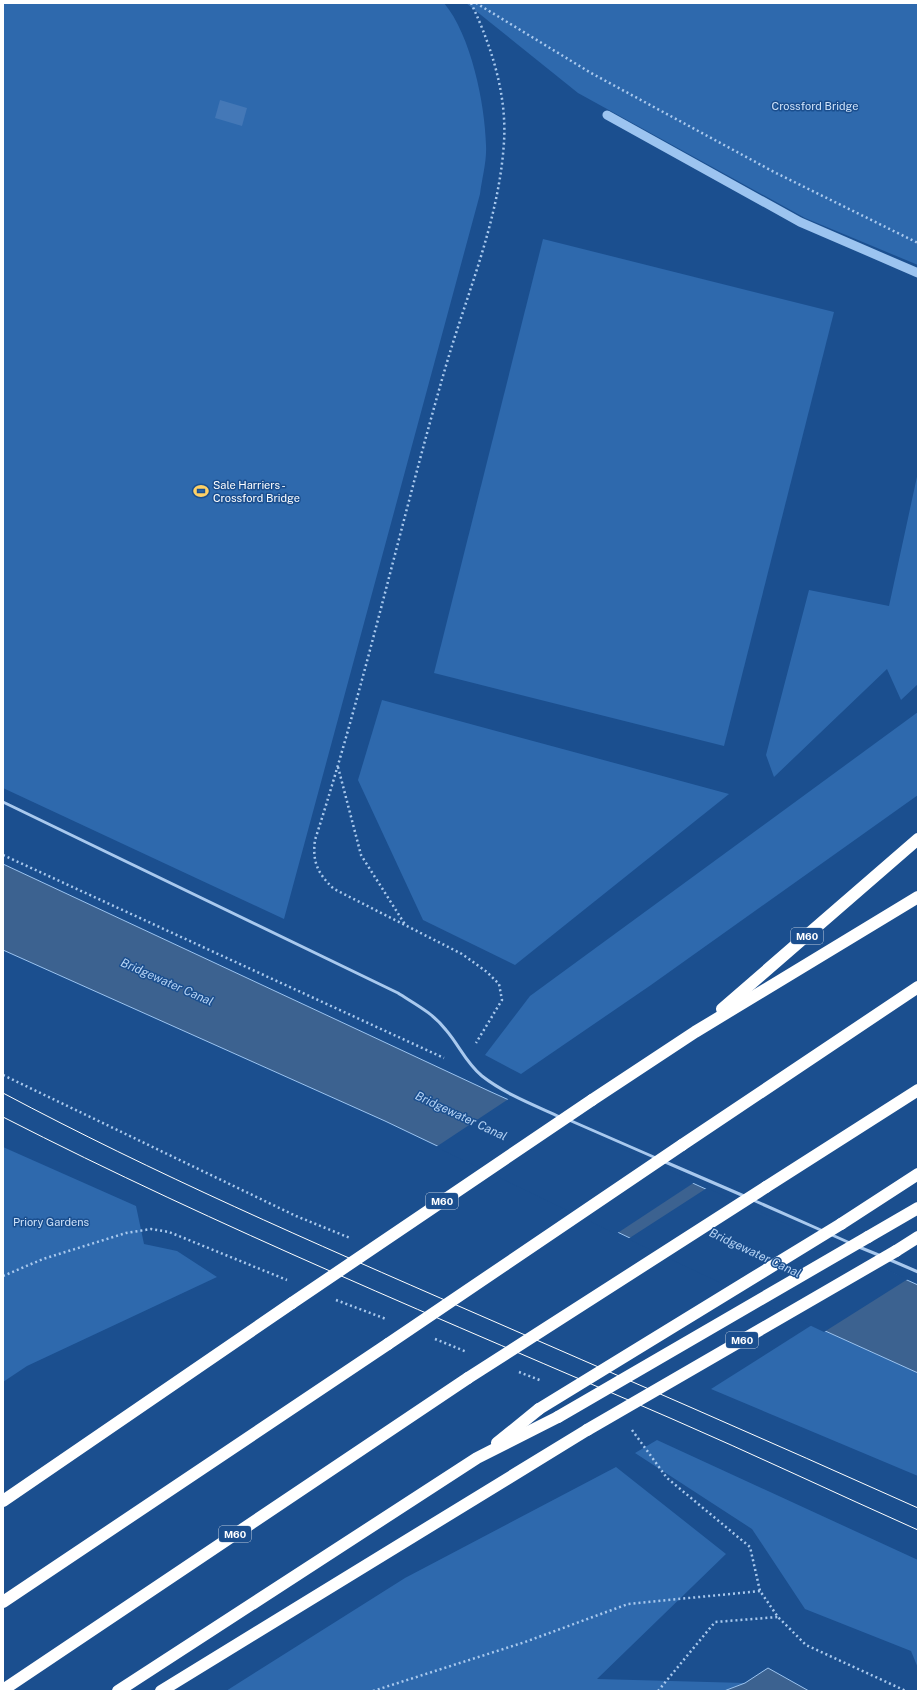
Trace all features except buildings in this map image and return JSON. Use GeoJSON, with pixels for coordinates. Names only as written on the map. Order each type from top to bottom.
{"type":"FeatureCollection","features":[{"type":"Feature","properties":{"kind":"highway","name":"M60"},"geometry":{"type":"LineString","coordinates":[[695,1032],[918,839]]}},
{"type":"Feature","properties":{"kind":"highway","name":"M60"},"geometry":{"type":"LineString","coordinates":[[3,1501],[292,1302],[695,1032],[918,897]]}},
{"type":"Feature","properties":{"kind":"highway"},"geometry":{"type":"LineString","coordinates":[[3,1602],[918,988]]}},
{"type":"Feature","properties":{"kind":"highway","name":"M60"},"geometry":{"type":"LineString","coordinates":[[3,1690],[468,1378],[918,1090]]}},
{"type":"Feature","properties":{"kind":"highway","name":"M60"},"geometry":{"type":"LineString","coordinates":[[478,1458],[539,1409],[841,1224],[918,1174]]}},
{"type":"Feature","properties":{"kind":"highway","name":"M60"},"geometry":{"type":"LineString","coordinates":[[118,1691],[478,1458],[558,1417],[918,1208]]}},
{"type":"Feature","properties":{"kind":"highway","name":"M60"},"geometry":{"type":"LineString","coordinates":[[161,1691],[587,1430],[918,1237]]}},
{"type":"Feature","properties":{"kind":"lane"},"geometry":{"type":"LineString","coordinates":[[3,802],[398,993],[431,1014],[455,1041],[466,1060],[482,1076],[513,1096],[918,1272]]}},
{"type":"Feature","properties":{"kind":"path"},"geometry":{"type":"LineString","coordinates":[[3,855],[441,1057],[455,1062],[466,1060],[502,1000],[499,984],[487,972],[462,954],[406,927],[334,889],[322,878],[316,865],[314,854],[315,840],[338,766],[445,368],[488,235],[500,188],[505,139],[502,94],[483,29],[471,3]]}},
{"type":"Feature","properties":{"kind":"path"},"geometry":{"type":"LineString","coordinates":[[476,3],[591,73],[774,172],[918,243]]}},
{"type":"Feature","properties":{"kind":"path"},"geometry":{"type":"LineString","coordinates":[[338,766],[361,855],[406,927]]}},
{"type":"Feature","properties":{"kind":"path"},"geometry":{"type":"LineString","coordinates":[[3,1075],[296,1216],[351,1239]]}},
{"type":"Feature","properties":{"kind":"path"},"geometry":{"type":"LineString","coordinates":[[3,1276],[43,1259],[126,1233],[151,1230],[169,1232],[288,1281]]}},
{"type":"Feature","properties":{"kind":"path"},"geometry":{"type":"LineString","coordinates":[[332,1298],[391,1322]]}},
{"type":"Feature","properties":{"kind":"path"},"geometry":{"type":"LineString","coordinates":[[428,1336],[472,1354]]}},
{"type":"Feature","properties":{"kind":"path"},"geometry":{"type":"LineString","coordinates":[[516,1371],[546,1383]]}},
{"type":"Feature","properties":{"kind":"path"},"geometry":{"type":"LineString","coordinates":[[628,1424],[667,1478],[750,1547],[760,1591],[778,1617],[806,1645],[906,1691]]}},
{"type":"Feature","properties":{"kind":"path"},"geometry":{"type":"LineString","coordinates":[[373,1691],[525,1642],[628,1604],[760,1591]]}},
{"type":"Feature","properties":{"kind":"path"},"geometry":{"type":"LineString","coordinates":[[658,1691],[715,1622],[778,1617]]}},
{"type":"Feature","properties":{"kind":"green space","name":"Sale Harriers - Crossford Bridge"},"geometry":{"type":"Polygon","coordinates":[[[3,3],[444,3],[454,17],[469,51],[479,90],[485,128],[486,157],[480,194],[284,919],[3,788],[3,3]]]}},
{"type":"Feature","properties":{"kind":"green space","name":"Crossford Bridge"},"geometry":{"type":"Polygon","coordinates":[[[466,3],[918,3],[918,265],[805,218],[578,93],[466,3]]]}},
{"type":"Feature","properties":{"kind":"green space"},"geometry":{"type":"Polygon","coordinates":[[[543,239],[834,312],[724,746],[434,673],[543,239]]]}},
{"type":"Feature","properties":{"kind":"green space"},"geometry":{"type":"Polygon","coordinates":[[[918,472],[918,684],[901,700],[887,669],[774,777],[766,755],[809,590],[889,606],[918,472]]]}},
{"type":"Feature","properties":{"kind":"green space"},"geometry":{"type":"Polygon","coordinates":[[[382,700],[729,794],[515,965],[423,920],[358,780],[382,700]]]}},
{"type":"Feature","properties":{"kind":"green space"},"geometry":{"type":"Polygon","coordinates":[[[918,712],[918,795],[651,985],[521,1074],[485,1055],[530,996],[918,712]]]}},
{"type":"Feature","properties":{"kind":"green space","name":"Priory Gardens"},"geometry":{"type":"Polygon","coordinates":[[[3,1147],[136,1206],[144,1244],[177,1251],[217,1277],[27,1366],[3,1382],[3,1147]]]}},
{"type":"Feature","properties":{"kind":"green space"},"geometry":{"type":"Polygon","coordinates":[[[812,1325],[918,1373],[918,1476],[711,1389],[812,1325]]]}},
{"type":"Feature","properties":{"kind":"green space"},"geometry":{"type":"Polygon","coordinates":[[[657,1440],[918,1560],[918,1668],[911,1651],[805,1609],[752,1529],[635,1453],[657,1440]]]}},
{"type":"Feature","properties":{"kind":"green space"},"geometry":{"type":"Polygon","coordinates":[[[616,1467],[726,1554],[597,1679],[745,1683],[724,1691],[226,1691],[405,1578],[616,1467]]]}},
{"type":"Feature","properties":{"kind":"water","name":"Bridgewater Canal"},"geometry":{"type":"Polygon","coordinates":[[[3,864],[489,1091],[918,1285],[918,1373],[812,1325],[385,1121],[3,950],[3,864]]]}},
{"type":"Feature","properties":{"kind":"water"},"geometry":{"type":"Polygon","coordinates":[[[768,1668],[809,1691],[724,1691],[745,1683],[768,1668]]]}},
{"type":"Feature","properties":{"kind":"pier"},"geometry":{"type":"Polygon","coordinates":[[[510,1098],[695,1182],[616,1234],[436,1147],[510,1098]]]}},
{"type":"Feature","properties":{"kind":"pier"},"geometry":{"type":"Polygon","coordinates":[[[707,1188],[908,1279],[824,1332],[628,1239],[707,1188]]]}},
{"type":"Feature","properties":{"kind":"waterway"},"geometry":{"type":"LineString","coordinates":[[607,115],[800,222],[918,273]]}},
{"type":"Feature","properties":{"kind":"tram line"},"geometry":{"type":"LineString","coordinates":[[3,1093],[118,1152],[234,1206],[918,1508]]}},
{"type":"Feature","properties":{"kind":"tram line"},"geometry":{"type":"LineString","coordinates":[[3,1117],[167,1197],[334,1273],[701,1432],[918,1530]]}},
{"type":"Feature","properties":{"kind":"place","name":"Sale Harriers - Crossford Bridge"},"geometry":{"type":"Point","coordinates":[201,491]}}]}
